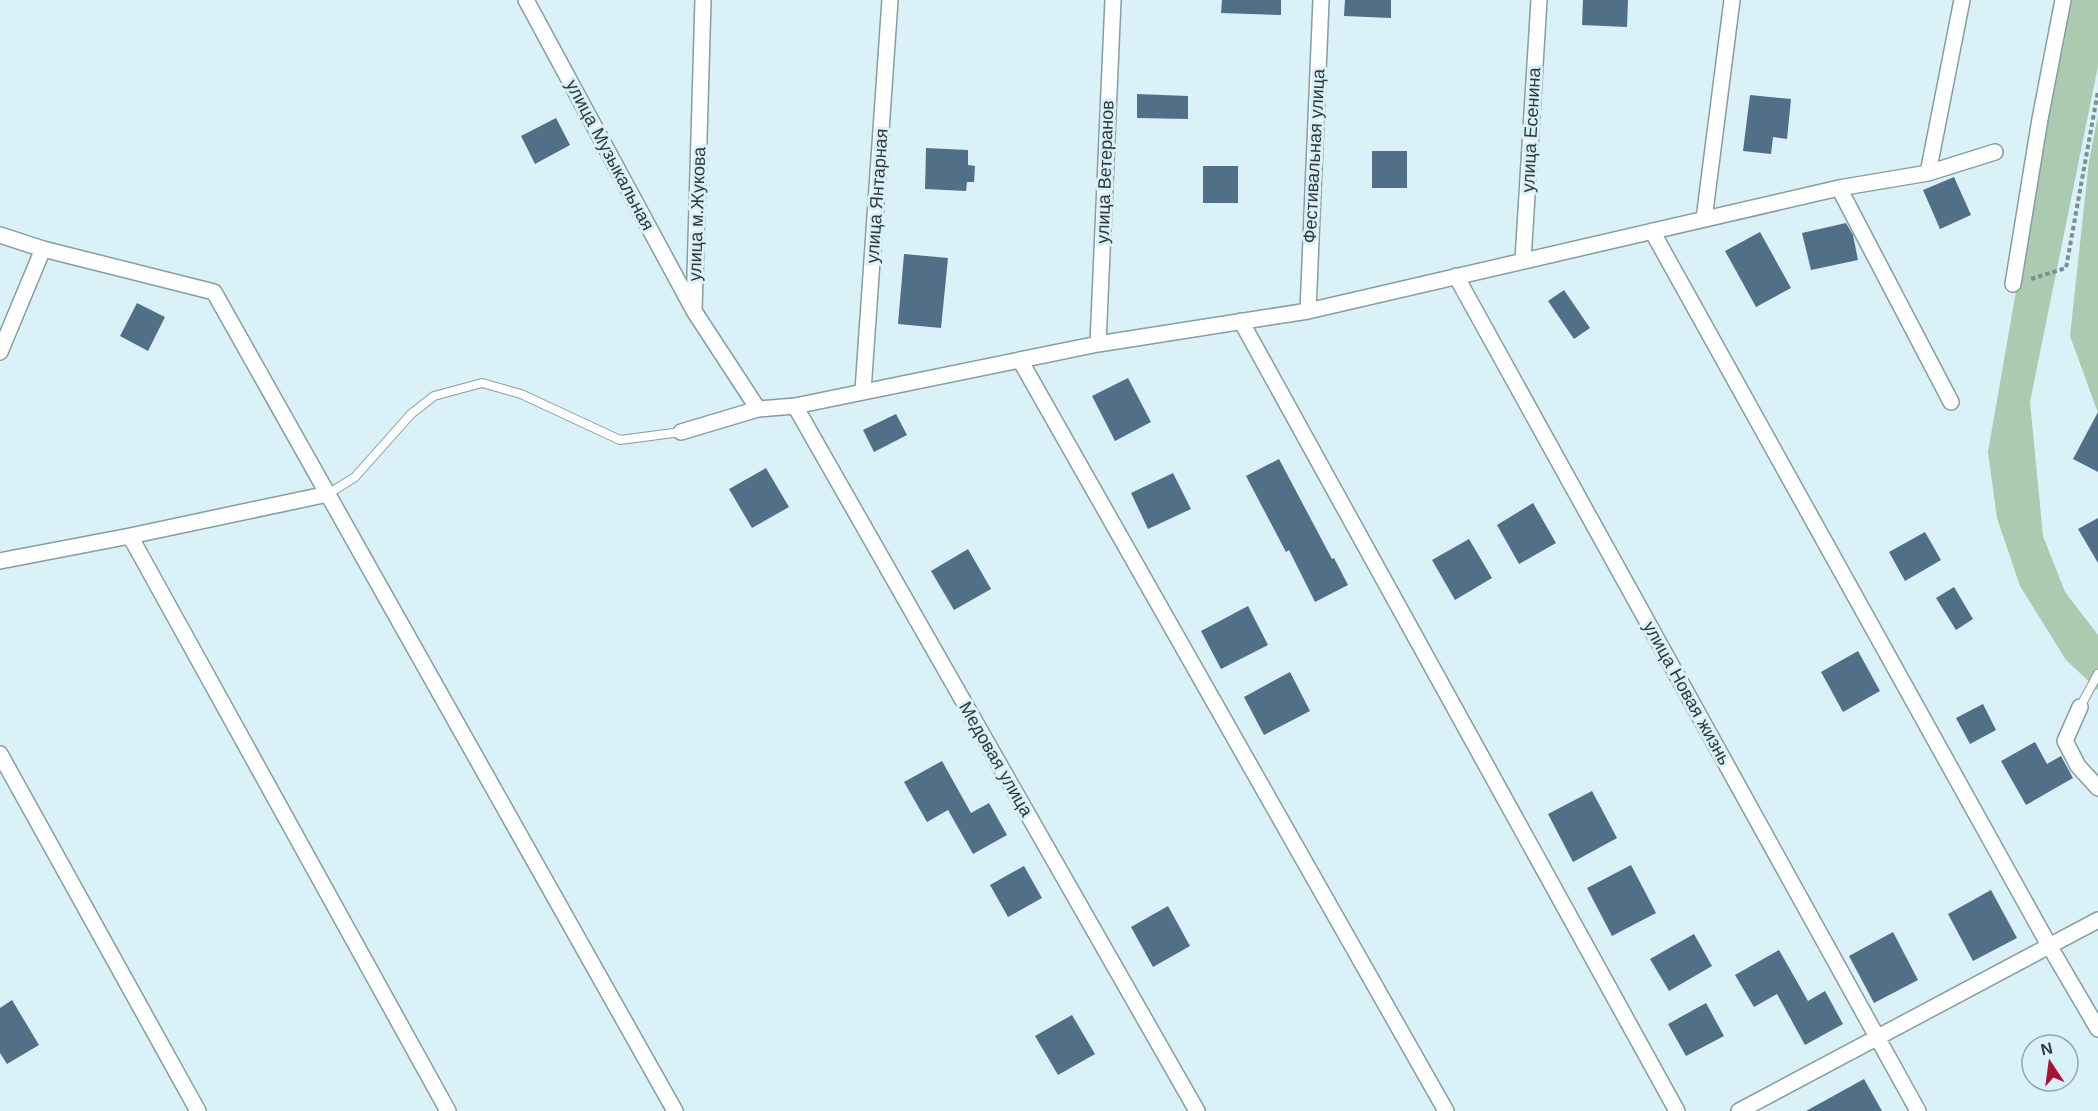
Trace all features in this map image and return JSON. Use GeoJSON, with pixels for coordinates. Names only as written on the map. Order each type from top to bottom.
{"type":"FeatureCollection","features":[{"type":"Feature","properties":{"kind":"street","name":"улица Музыкальная"},"geometry":{"type":"LineString","coordinates":[[526,0],[694,311]]}},
{"type":"Feature","properties":{"kind":"street","name":"улица м.Жукова"},"geometry":{"type":"LineString","coordinates":[[694,311],[703,0]]}},
{"type":"Feature","properties":{"kind":"street","name":"улица Янтарная"},"geometry":{"type":"LineString","coordinates":[[863,391],[890,0]]}},
{"type":"Feature","properties":{"kind":"street","name":"улица Ветеранов"},"geometry":{"type":"LineString","coordinates":[[1098,344],[1113,0]]}},
{"type":"Feature","properties":{"kind":"street","name":"Фестивальная улица"},"geometry":{"type":"LineString","coordinates":[[1308,311],[1321,0]]}},
{"type":"Feature","properties":{"kind":"street","name":"улица Есенина"},"geometry":{"type":"LineString","coordinates":[[1523,260],[1539,0]]}},
{"type":"Feature","properties":{"kind":"street"},"geometry":{"type":"LineString","coordinates":[[1704,219],[1732,0]]}},
{"type":"Feature","properties":{"kind":"street"},"geometry":{"type":"LineString","coordinates":[[1928,173],[1962,0]]}},
{"type":"Feature","properties":{"kind":"street"},"geometry":{"type":"LineString","coordinates":[[2013,284],[2040,118],[2063,0]]}},
{"type":"Feature","properties":{"kind":"street"},"geometry":{"type":"LineString","coordinates":[[681,432],[758,409],[795,406],[1098,344],[1308,311],[1839,188],[1928,173],[1995,152]]}},
{"type":"Feature","properties":{"kind":"street"},"geometry":{"type":"LineString","coordinates":[[1839,188],[1951,402]]}},
{"type":"Feature","properties":{"kind":"street"},"geometry":{"type":"LineString","coordinates":[[1652,231],[2050,947],[2098,1029]]}},
{"type":"Feature","properties":{"kind":"street"},"geometry":{"type":"LineString","coordinates":[[0,235],[44,249],[214,292],[675,1111]]}},
{"type":"Feature","properties":{"kind":"street"},"geometry":{"type":"LineString","coordinates":[[0,352],[44,249]]}},
{"type":"Feature","properties":{"kind":"street","name":"улица Новая жизнь"},"geometry":{"type":"LineString","coordinates":[[1456,276],[1918,1111]]}},
{"type":"Feature","properties":{"kind":"street"},"geometry":{"type":"LineString","coordinates":[[694,311],[758,409]]}},
{"type":"Feature","properties":{"kind":"street"},"geometry":{"type":"LineString","coordinates":[[1241,321],[1677,1111]]}},
{"type":"Feature","properties":{"kind":"street"},"geometry":{"type":"LineString","coordinates":[[1020,360],[1446,1111]]}},
{"type":"Feature","properties":{"kind":"street","name":"Медовая улица"},"geometry":{"type":"LineString","coordinates":[[795,406],[1197,1111]]}},
{"type":"Feature","properties":{"kind":"street"},"geometry":{"type":"LineString","coordinates":[[0,561],[328,494]]}},
{"type":"Feature","properties":{"kind":"street"},"geometry":{"type":"LineString","coordinates":[[130,536],[448,1111]]}},
{"type":"Feature","properties":{"kind":"street"},"geometry":{"type":"LineString","coordinates":[[2080,707],[2065,741],[2078,766],[2098,788]]}},
{"type":"Feature","properties":{"kind":"street"},"geometry":{"type":"LineString","coordinates":[[0,754],[198,1111]]}},
{"type":"Feature","properties":{"kind":"street"},"geometry":{"type":"LineString","coordinates":[[1739,1111],[2098,920]]}},
{"type":"Feature","properties":{"kind":"lane"},"geometry":{"type":"LineString","coordinates":[[328,494],[355,477],[411,414],[434,396],[482,384],[521,394],[620,440],[681,432]]}},
{"type":"Feature","properties":{"kind":"lane"},"geometry":{"type":"LineString","coordinates":[[2080,707],[2098,674]]}},
{"type":"Feature","properties":{"kind":"path"},"geometry":{"type":"LineString","coordinates":[[2013,284],[2066,268],[2098,91]]}},
{"type":"Feature","properties":{"kind":"green space"},"geometry":{"type":"Polygon","coordinates":[[[2069,0],[2098,0],[2098,66],[2030,402],[2043,536],[2065,592],[2098,635],[2098,690],[2066,660],[2020,586],[1997,518],[1988,452],[2069,0]]]}},
{"type":"Feature","properties":{"kind":"green space"},"geometry":{"type":"Polygon","coordinates":[[[2098,115],[2098,413],[2070,336],[2089,161],[2098,115]]]}},
{"type":"Feature","properties":{"kind":"building"},"geometry":{"type":"Polygon","coordinates":[[[1222,0],[1281,0],[1281,15],[1221,13],[1222,0]]]}},
{"type":"Feature","properties":{"kind":"building"},"geometry":{"type":"Polygon","coordinates":[[[1345,0],[1391,0],[1391,18],[1344,16],[1345,0]]]}},
{"type":"Feature","properties":{"kind":"building"},"geometry":{"type":"Polygon","coordinates":[[[1583,0],[1628,0],[1627,27],[1582,25],[1583,0]]]}},
{"type":"Feature","properties":{"kind":"building"},"geometry":{"type":"Polygon","coordinates":[[[1137,94],[1188,96],[1188,119],[1137,118],[1137,94]]]}},
{"type":"Feature","properties":{"kind":"building"},"geometry":{"type":"Polygon","coordinates":[[[1750,95],[1791,99],[1787,139],[1773,137],[1771,154],[1743,151],[1750,95]]]}},
{"type":"Feature","properties":{"kind":"building"},"geometry":{"type":"Polygon","coordinates":[[[556,118],[570,145],[535,164],[521,136],[556,118]]]}},
{"type":"Feature","properties":{"kind":"building"},"geometry":{"type":"Polygon","coordinates":[[[926,148],[968,150],[968,165],[975,166],[974,182],[967,182],[966,191],[925,189],[926,148]]]}},
{"type":"Feature","properties":{"kind":"building"},"geometry":{"type":"Polygon","coordinates":[[[1372,151],[1407,151],[1407,188],[1372,188],[1372,151]]]}},
{"type":"Feature","properties":{"kind":"building"},"geometry":{"type":"Polygon","coordinates":[[[1203,166],[1238,166],[1238,203],[1203,203],[1203,166]]]}},
{"type":"Feature","properties":{"kind":"building"},"geometry":{"type":"Polygon","coordinates":[[[1954,177],[1971,215],[1940,229],[1923,190],[1954,177]]]}},
{"type":"Feature","properties":{"kind":"building"},"geometry":{"type":"Polygon","coordinates":[[[1846,223],[1853,235],[1858,260],[1811,270],[1802,233],[1846,223]]]}},
{"type":"Feature","properties":{"kind":"building"},"geometry":{"type":"Polygon","coordinates":[[[1760,232],[1791,288],[1756,307],[1725,251],[1760,232]]]}},
{"type":"Feature","properties":{"kind":"building"},"geometry":{"type":"Polygon","coordinates":[[[904,254],[948,258],[941,328],[898,324],[904,254]]]}},
{"type":"Feature","properties":{"kind":"building"},"geometry":{"type":"Polygon","coordinates":[[[1564,290],[1590,328],[1574,339],[1548,301],[1564,290]]]}},
{"type":"Feature","properties":{"kind":"building"},"geometry":{"type":"Polygon","coordinates":[[[137,303],[165,317],[148,351],[120,336],[137,303]]]}},
{"type":"Feature","properties":{"kind":"building"},"geometry":{"type":"Polygon","coordinates":[[[1128,378],[1151,422],[1115,441],[1092,396],[1128,378]]]}},
{"type":"Feature","properties":{"kind":"building"},"geometry":{"type":"Polygon","coordinates":[[[2098,412],[2098,472],[2073,459],[2098,412]]]}},
{"type":"Feature","properties":{"kind":"building"},"geometry":{"type":"Polygon","coordinates":[[[896,414],[907,435],[874,452],[863,430],[896,414]]]}},
{"type":"Feature","properties":{"kind":"building"},"geometry":{"type":"Polygon","coordinates":[[[1279,459],[1348,585],[1315,602],[1289,550],[1286,552],[1246,476],[1279,459]]]}},
{"type":"Feature","properties":{"kind":"building"},"geometry":{"type":"Polygon","coordinates":[[[766,468],[789,507],[752,528],[729,489],[766,468]]]}},
{"type":"Feature","properties":{"kind":"building"},"geometry":{"type":"Polygon","coordinates":[[[1173,473],[1191,509],[1148,529],[1131,493],[1173,473]]]}},
{"type":"Feature","properties":{"kind":"building"},"geometry":{"type":"Polygon","coordinates":[[[1533,503],[1556,543],[1519,564],[1497,525],[1533,503]]]}},
{"type":"Feature","properties":{"kind":"building"},"geometry":{"type":"Polygon","coordinates":[[[2098,518],[2098,563],[2078,529],[2098,518]]]}},
{"type":"Feature","properties":{"kind":"building"},"geometry":{"type":"Polygon","coordinates":[[[1925,532],[1941,560],[1905,581],[1889,552],[1925,532]]]}},
{"type":"Feature","properties":{"kind":"building"},"geometry":{"type":"Polygon","coordinates":[[[1469,539],[1492,578],[1455,600],[1432,560],[1469,539]]]}},
{"type":"Feature","properties":{"kind":"building"},"geometry":{"type":"Polygon","coordinates":[[[968,549],[991,589],[954,610],[931,571],[968,549]]]}},
{"type":"Feature","properties":{"kind":"building"},"geometry":{"type":"Polygon","coordinates":[[[1954,587],[1973,619],[1956,630],[1936,598],[1954,587]]]}},
{"type":"Feature","properties":{"kind":"building"},"geometry":{"type":"Polygon","coordinates":[[[1248,606],[1268,645],[1221,669],[1201,631],[1248,606]]]}},
{"type":"Feature","properties":{"kind":"building"},"geometry":{"type":"Polygon","coordinates":[[[1858,651],[1880,691],[1843,712],[1821,672],[1858,651]]]}},
{"type":"Feature","properties":{"kind":"building"},"geometry":{"type":"Polygon","coordinates":[[[1290,672],[1310,711],[1264,735],[1244,697],[1290,672]]]}},
{"type":"Feature","properties":{"kind":"building"},"geometry":{"type":"Polygon","coordinates":[[[1983,704],[1996,730],[1970,744],[1956,718],[1983,704]]]}},
{"type":"Feature","properties":{"kind":"building"},"geometry":{"type":"Polygon","coordinates":[[[2035,742],[2047,764],[2061,756],[2073,778],[2026,805],[2001,761],[2035,742]]]}},
{"type":"Feature","properties":{"kind":"building"},"geometry":{"type":"Polygon","coordinates":[[[942,761],[971,813],[989,803],[1007,835],[973,854],[948,810],[927,822],[904,782],[942,761]]]}},
{"type":"Feature","properties":{"kind":"building"},"geometry":{"type":"Polygon","coordinates":[[[1592,791],[1617,838],[1573,862],[1548,814],[1592,791]]]}},
{"type":"Feature","properties":{"kind":"building"},"geometry":{"type":"Polygon","coordinates":[[[1631,865],[1656,913],[1612,936],[1587,888],[1631,865]]]}},
{"type":"Feature","properties":{"kind":"building"},"geometry":{"type":"Polygon","coordinates":[[[1024,866],[1042,898],[1008,917],[990,885],[1024,866]]]}},
{"type":"Feature","properties":{"kind":"building"},"geometry":{"type":"Polygon","coordinates":[[[1991,890],[2017,938],[1973,961],[1948,914],[1991,890]]]}},
{"type":"Feature","properties":{"kind":"building"},"geometry":{"type":"Polygon","coordinates":[[[1168,906],[1190,946],[1153,967],[1131,927],[1168,906]]]}},
{"type":"Feature","properties":{"kind":"building"},"geometry":{"type":"Polygon","coordinates":[[[1893,932],[1918,980],[1874,1003],[1849,956],[1893,932]]]}},
{"type":"Feature","properties":{"kind":"building"},"geometry":{"type":"Polygon","coordinates":[[[1694,934],[1712,966],[1669,991],[1650,959],[1694,934]]]}},
{"type":"Feature","properties":{"kind":"building"},"geometry":{"type":"Polygon","coordinates":[[[1779,950],[1808,1001],[1825,991],[1843,1024],[1805,1045],[1777,994],[1754,1007],[1735,975],[1779,950]]]}},
{"type":"Feature","properties":{"kind":"building"},"geometry":{"type":"Polygon","coordinates":[[[12,1000],[39,1045],[7,1064],[0,1053],[0,1008],[12,1000]]]}},
{"type":"Feature","properties":{"kind":"building"},"geometry":{"type":"Polygon","coordinates":[[[1706,1003],[1724,1036],[1686,1056],[1668,1024],[1706,1003]]]}},
{"type":"Feature","properties":{"kind":"building"},"geometry":{"type":"Polygon","coordinates":[[[1072,1015],[1095,1054],[1058,1075],[1035,1036],[1072,1015]]]}},
{"type":"Feature","properties":{"kind":"building"},"geometry":{"type":"Polygon","coordinates":[[[1864,1079],[1882,1111],[1806,1111],[1864,1079]]]}}]}
